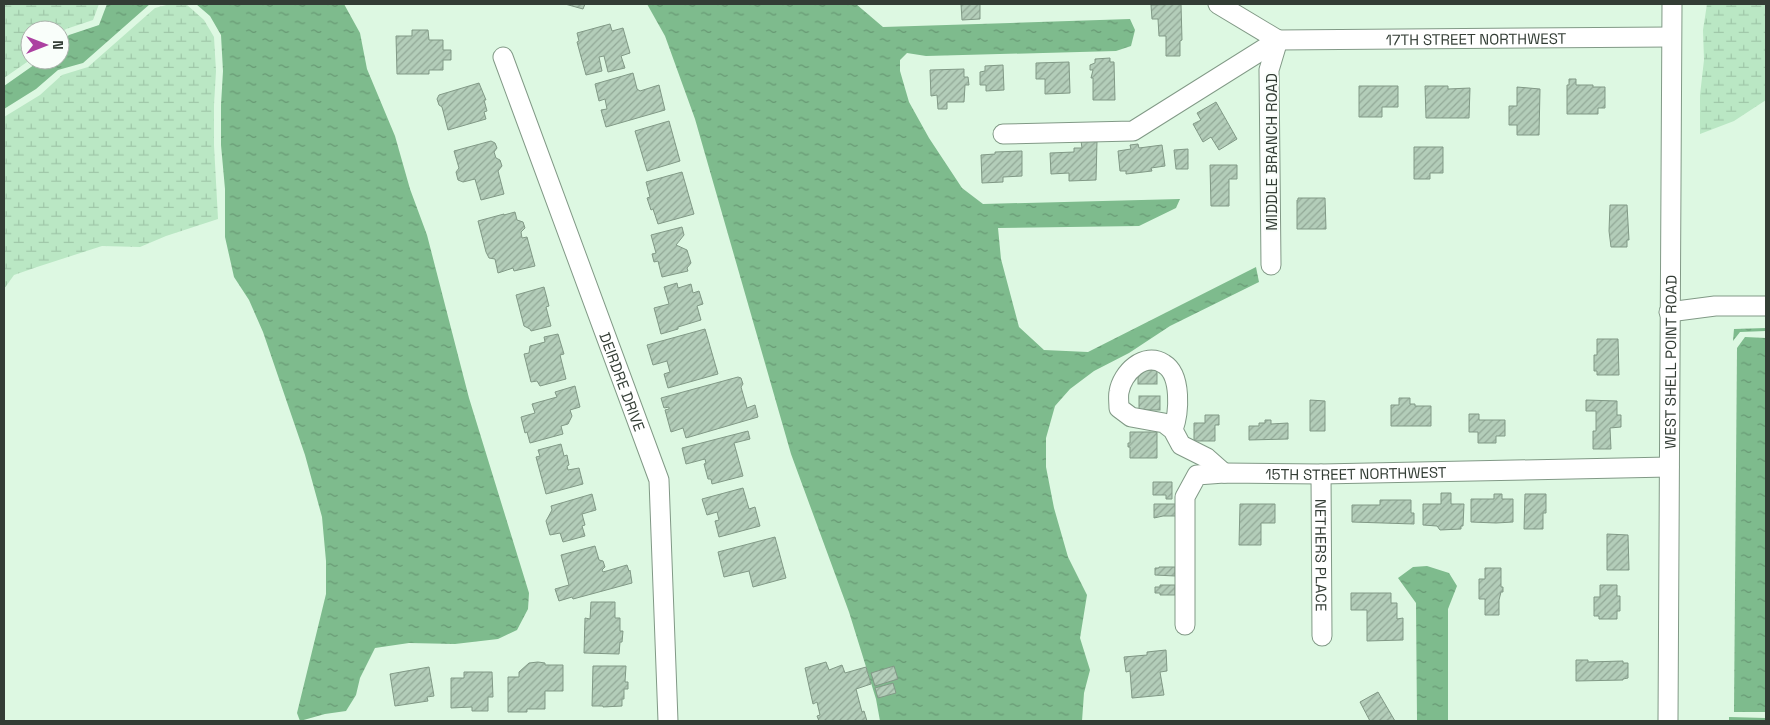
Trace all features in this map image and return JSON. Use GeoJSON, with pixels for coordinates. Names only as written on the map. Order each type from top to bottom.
{"type":"FeatureCollection","features":[{"type":"Feature","properties":{"kind":"street"},"geometry":{"type":"LineString","coordinates":[[1003,134],[1133,131],[1278,40],[1218,4]]}},
{"type":"Feature","properties":{"kind":"street","name":"WEST SHELL POINT ROAD"},"geometry":{"type":"LineString","coordinates":[[1668,721],[1672,4]]}},
{"type":"Feature","properties":{"kind":"street","name":"17TH STREET NORTHWEST"},"geometry":{"type":"LineString","coordinates":[[1278,40],[1671,37]]}},
{"type":"Feature","properties":{"kind":"street","name":"MIDDLE BRANCH ROAD"},"geometry":{"type":"LineString","coordinates":[[1271,265],[1269,70],[1278,40]]}},
{"type":"Feature","properties":{"kind":"street","name":"DEIRDRE DRIVE"},"geometry":{"type":"LineString","coordinates":[[503,57],[659,480],[668,721]]}},
{"type":"Feature","properties":{"kind":"street"},"geometry":{"type":"LineString","coordinates":[[1670,312],[1715,306],[1766,306]]}},
{"type":"Feature","properties":{"kind":"street"},"geometry":{"type":"LineString","coordinates":[[1173,430],[1176,423],[1178,402],[1177,386],[1171,372],[1165,364],[1142,362],[1126,374],[1119,391],[1119,408],[1131,417],[1164,423],[1173,430],[1181,445],[1207,458],[1224,473]]}},
{"type":"Feature","properties":{"kind":"street","name":"15TH STREET NORTHWEST"},"geometry":{"type":"LineString","coordinates":[[1185,626],[1184,498],[1197,476],[1224,473],[1321,474],[1669,468]]}},
{"type":"Feature","properties":{"kind":"street","name":"NETHERS PLACE"},"geometry":{"type":"LineString","coordinates":[[1321,474],[1322,636]]}},
{"type":"Feature","properties":{"kind":"green space"},"geometry":{"type":"Polygon","coordinates":[[[4,4],[99,4],[93,20],[70,28],[70,20],[20,20],[20,67],[4,78],[4,4]]]}},
{"type":"Feature","properties":{"kind":"green space"},"geometry":{"type":"Polygon","coordinates":[[[170,4],[186,4],[204,20],[214,37],[216,71],[214,145],[218,219],[166,236],[140,247],[102,246],[37,267],[14,275],[4,289],[4,117],[40,95],[62,75],[88,67],[155,8],[170,4]]]}},
{"type":"Feature","properties":{"kind":"green space"},"geometry":{"type":"Polygon","coordinates":[[[1707,4],[1766,4],[1766,100],[1734,121],[1700,134],[1700,95],[1704,60],[1703,30],[1707,4]]]}},
{"type":"Feature","properties":{"kind":"water"},"geometry":{"type":"Polygon","coordinates":[[[107,4],[150,4],[83,63],[70,67],[70,35],[99,25],[107,4]]]}},
{"type":"Feature","properties":{"kind":"water"},"geometry":{"type":"Polygon","coordinates":[[[196,4],[344,4],[360,33],[367,69],[395,136],[410,189],[427,235],[469,398],[529,593],[528,609],[517,630],[498,639],[455,644],[409,643],[375,648],[360,678],[356,695],[346,711],[325,714],[300,721],[297,713],[326,594],[326,561],[322,517],[305,455],[263,332],[249,300],[234,277],[225,237],[225,189],[221,145],[223,71],[221,35],[210,16],[196,4]]]}},
{"type":"Feature","properties":{"kind":"water"},"geometry":{"type":"Polygon","coordinates":[[[647,4],[856,4],[883,27],[1130,19],[1135,30],[1131,46],[1116,51],[926,56],[907,53],[900,60],[900,71],[909,102],[929,138],[962,188],[983,204],[1180,199],[1176,208],[1139,226],[998,228],[1001,259],[1019,327],[1044,350],[1088,352],[1256,267],[1259,282],[1170,326],[1129,353],[1094,371],[1070,389],[1055,406],[1046,438],[1046,467],[1054,508],[1068,557],[1087,595],[1080,638],[1090,670],[1084,693],[1082,721],[880,721],[876,699],[849,612],[791,454],[695,119],[665,36],[647,4]]]}},
{"type":"Feature","properties":{"kind":"water"},"geometry":{"type":"Polygon","coordinates":[[[27,70],[58,70],[36,89],[4,109],[4,86],[27,70]]]}},
{"type":"Feature","properties":{"kind":"water"},"geometry":{"type":"Polygon","coordinates":[[[1766,328],[1766,331],[1740,332],[1733,341],[1734,329],[1766,328]]]}},
{"type":"Feature","properties":{"kind":"water"},"geometry":{"type":"Polygon","coordinates":[[[1745,337],[1766,338],[1766,712],[1734,712],[1737,348],[1745,337]]]}},
{"type":"Feature","properties":{"kind":"water"},"geometry":{"type":"Polygon","coordinates":[[[1427,566],[1449,573],[1457,586],[1448,609],[1448,721],[1417,721],[1416,603],[1398,578],[1413,567],[1427,566]]]}},
{"type":"Feature","properties":{"kind":"water"},"geometry":{"type":"Polygon","coordinates":[[[1729,717],[1766,718],[1766,721],[1729,721],[1729,717]]]}},
{"type":"Feature","properties":{"kind":"building"},"geometry":{"type":"Polygon","coordinates":[[[565,4],[585,4],[583,9],[565,4]]]}},
{"type":"Feature","properties":{"kind":"building"},"geometry":{"type":"Polygon","coordinates":[[[961,4],[980,4],[980,19],[962,20],[961,4]]]}},
{"type":"Feature","properties":{"kind":"building"},"geometry":{"type":"Polygon","coordinates":[[[1181,4],[1182,40],[1180,41],[1180,56],[1166,56],[1166,36],[1159,36],[1158,19],[1152,19],[1151,5],[1181,4]]]}},
{"type":"Feature","properties":{"kind":"building"},"geometry":{"type":"Polygon","coordinates":[[[610,24],[612,31],[623,28],[630,53],[621,56],[625,68],[608,72],[604,56],[599,57],[602,71],[586,75],[577,42],[579,41],[577,33],[610,24]]]}},
{"type":"Feature","properties":{"kind":"building"},"geometry":{"type":"Polygon","coordinates":[[[412,30],[428,30],[429,40],[443,40],[443,50],[451,50],[451,60],[443,60],[443,70],[429,70],[429,74],[397,74],[396,36],[412,36],[412,30]]]}},
{"type":"Feature","properties":{"kind":"building"},"geometry":{"type":"Polygon","coordinates":[[[1110,58],[1110,62],[1114,62],[1115,100],[1093,100],[1093,78],[1091,78],[1093,70],[1090,70],[1090,65],[1095,63],[1095,59],[1110,58]]]}},
{"type":"Feature","properties":{"kind":"building"},"geometry":{"type":"Polygon","coordinates":[[[1069,62],[1070,93],[1045,94],[1045,79],[1036,79],[1036,63],[1069,62]]]}},
{"type":"Feature","properties":{"kind":"building"},"geometry":{"type":"Polygon","coordinates":[[[1003,65],[1004,90],[986,91],[986,85],[980,85],[980,72],[985,71],[985,66],[1003,65]]]}},
{"type":"Feature","properties":{"kind":"building"},"geometry":{"type":"Polygon","coordinates":[[[964,69],[964,77],[968,77],[969,85],[965,85],[964,102],[947,102],[947,109],[938,109],[937,95],[931,96],[930,70],[964,69]]]}},
{"type":"Feature","properties":{"kind":"building"},"geometry":{"type":"Polygon","coordinates":[[[633,73],[637,89],[640,91],[659,85],[665,110],[606,127],[601,110],[607,109],[605,99],[599,101],[595,84],[633,73]]]}},
{"type":"Feature","properties":{"kind":"building"},"geometry":{"type":"Polygon","coordinates":[[[1569,79],[1576,79],[1576,85],[1605,87],[1605,108],[1598,108],[1598,114],[1567,114],[1567,85],[1569,85],[1569,79]]]}},
{"type":"Feature","properties":{"kind":"building"},"geometry":{"type":"Polygon","coordinates":[[[479,83],[486,100],[484,100],[487,111],[484,112],[486,119],[448,130],[442,107],[437,99],[439,95],[479,83]]]}},
{"type":"Feature","properties":{"kind":"building"},"geometry":{"type":"Polygon","coordinates":[[[1359,86],[1398,86],[1398,107],[1382,107],[1382,117],[1359,117],[1359,86]]]}},
{"type":"Feature","properties":{"kind":"building"},"geometry":{"type":"Polygon","coordinates":[[[1425,86],[1448,86],[1448,89],[1470,88],[1469,118],[1426,118],[1425,86]]]}},
{"type":"Feature","properties":{"kind":"building"},"geometry":{"type":"Polygon","coordinates":[[[1517,87],[1540,89],[1539,135],[1517,135],[1517,125],[1509,125],[1509,106],[1517,106],[1517,87]]]}},
{"type":"Feature","properties":{"kind":"building"},"geometry":{"type":"Polygon","coordinates":[[[1216,102],[1237,139],[1219,150],[1211,137],[1203,142],[1193,124],[1201,120],[1197,113],[1216,102]]]}},
{"type":"Feature","properties":{"kind":"building"},"geometry":{"type":"Polygon","coordinates":[[[669,121],[680,161],[647,171],[635,131],[669,121]]]}},
{"type":"Feature","properties":{"kind":"building"},"geometry":{"type":"Polygon","coordinates":[[[491,141],[495,143],[497,148],[494,152],[502,166],[498,171],[504,194],[481,200],[475,179],[463,182],[458,180],[456,172],[459,168],[454,151],[491,141]]]}},
{"type":"Feature","properties":{"kind":"building"},"geometry":{"type":"Polygon","coordinates":[[[1081,141],[1097,141],[1096,180],[1069,181],[1069,173],[1051,174],[1050,153],[1074,152],[1074,148],[1082,148],[1081,141]]]}},
{"type":"Feature","properties":{"kind":"building"},"geometry":{"type":"Polygon","coordinates":[[[1138,144],[1139,148],[1162,145],[1165,166],[1151,168],[1152,171],[1126,174],[1126,171],[1120,171],[1118,151],[1131,149],[1130,145],[1138,144]]]}},
{"type":"Feature","properties":{"kind":"building"},"geometry":{"type":"Polygon","coordinates":[[[1414,147],[1443,147],[1443,173],[1430,173],[1430,179],[1414,179],[1414,147]]]}},
{"type":"Feature","properties":{"kind":"building"},"geometry":{"type":"Polygon","coordinates":[[[1188,149],[1188,169],[1176,169],[1174,150],[1188,149]]]}},
{"type":"Feature","properties":{"kind":"building"},"geometry":{"type":"Polygon","coordinates":[[[1022,151],[1022,176],[1003,177],[1003,182],[982,183],[981,155],[995,154],[995,152],[1022,151]]]}},
{"type":"Feature","properties":{"kind":"building"},"geometry":{"type":"Polygon","coordinates":[[[1210,165],[1237,165],[1237,179],[1229,179],[1229,206],[1211,206],[1210,165]]]}},
{"type":"Feature","properties":{"kind":"building"},"geometry":{"type":"Polygon","coordinates":[[[682,172],[694,214],[658,224],[647,198],[650,197],[646,182],[682,172]]]}},
{"type":"Feature","properties":{"kind":"building"},"geometry":{"type":"Polygon","coordinates":[[[1298,198],[1325,198],[1326,229],[1297,229],[1298,198]]]}},
{"type":"Feature","properties":{"kind":"building"},"geometry":{"type":"Polygon","coordinates":[[[1610,205],[1627,205],[1629,240],[1627,240],[1627,247],[1611,247],[1609,231],[1610,205]]]}},
{"type":"Feature","properties":{"kind":"building"},"geometry":{"type":"Polygon","coordinates":[[[515,212],[517,220],[523,222],[525,228],[521,232],[522,238],[527,237],[535,266],[514,271],[513,268],[498,273],[495,259],[489,258],[486,252],[478,221],[515,212]]]}},
{"type":"Feature","properties":{"kind":"building"},"geometry":{"type":"Polygon","coordinates":[[[682,227],[684,235],[676,245],[687,250],[691,263],[687,268],[688,271],[662,277],[658,261],[654,262],[652,254],[656,253],[651,235],[682,227]]]}},
{"type":"Feature","properties":{"kind":"building"},"geometry":{"type":"Polygon","coordinates":[[[677,283],[678,288],[691,284],[693,293],[699,291],[703,304],[697,306],[701,320],[661,334],[654,308],[669,304],[664,287],[677,283]]]}},
{"type":"Feature","properties":{"kind":"building"},"geometry":{"type":"Polygon","coordinates":[[[544,287],[549,306],[546,307],[551,326],[531,331],[524,326],[516,295],[544,287]]]}},
{"type":"Feature","properties":{"kind":"building"},"geometry":{"type":"Polygon","coordinates":[[[705,329],[718,374],[668,388],[664,374],[670,372],[667,361],[653,365],[647,345],[705,329]]]}},
{"type":"Feature","properties":{"kind":"building"},"geometry":{"type":"Polygon","coordinates":[[[558,334],[564,354],[560,355],[566,379],[540,386],[537,381],[531,382],[524,354],[529,353],[530,346],[545,342],[544,337],[558,334]]]}},
{"type":"Feature","properties":{"kind":"building"},"geometry":{"type":"Polygon","coordinates":[[[1597,339],[1618,339],[1619,375],[1597,375],[1597,371],[1594,371],[1597,339]]]}},
{"type":"Feature","properties":{"kind":"building"},"geometry":{"type":"Polygon","coordinates":[[[1138,370],[1157,370],[1157,384],[1138,384],[1138,370]]]}},
{"type":"Feature","properties":{"kind":"building"},"geometry":{"type":"Polygon","coordinates":[[[738,377],[741,378],[743,384],[741,387],[747,408],[755,405],[758,417],[686,438],[683,428],[671,432],[665,410],[669,409],[669,407],[664,408],[661,398],[738,377]]]}},
{"type":"Feature","properties":{"kind":"building"},"geometry":{"type":"Polygon","coordinates":[[[575,386],[580,407],[570,410],[572,416],[568,424],[561,426],[563,434],[530,443],[521,417],[535,413],[532,404],[557,397],[555,392],[575,386]]]}},
{"type":"Feature","properties":{"kind":"building"},"geometry":{"type":"Polygon","coordinates":[[[1139,396],[1160,396],[1160,410],[1139,410],[1139,396]]]}},
{"type":"Feature","properties":{"kind":"building"},"geometry":{"type":"Polygon","coordinates":[[[1399,398],[1410,398],[1410,404],[1415,404],[1415,406],[1431,406],[1431,426],[1391,426],[1391,405],[1399,405],[1399,398]]]}},
{"type":"Feature","properties":{"kind":"building"},"geometry":{"type":"Polygon","coordinates":[[[1310,400],[1325,401],[1325,431],[1310,431],[1310,400]]]}},
{"type":"Feature","properties":{"kind":"building"},"geometry":{"type":"Polygon","coordinates":[[[1586,400],[1617,401],[1617,415],[1621,415],[1621,427],[1610,428],[1611,449],[1593,449],[1593,431],[1596,431],[1596,411],[1586,411],[1586,400]]]}},
{"type":"Feature","properties":{"kind":"building"},"geometry":{"type":"Polygon","coordinates":[[[1469,414],[1479,414],[1479,420],[1505,420],[1505,436],[1496,436],[1496,443],[1478,443],[1478,432],[1469,432],[1469,414]]]}},
{"type":"Feature","properties":{"kind":"building"},"geometry":{"type":"Polygon","coordinates":[[[1205,415],[1219,415],[1219,425],[1215,425],[1215,441],[1194,441],[1194,423],[1205,423],[1205,415]]]}},
{"type":"Feature","properties":{"kind":"building"},"geometry":{"type":"Polygon","coordinates":[[[1265,420],[1271,420],[1271,424],[1288,423],[1288,439],[1249,440],[1249,426],[1259,426],[1259,423],[1265,423],[1265,420]]]}},
{"type":"Feature","properties":{"kind":"building"},"geometry":{"type":"Polygon","coordinates":[[[748,431],[750,439],[734,443],[743,476],[712,484],[711,479],[708,479],[704,464],[706,463],[705,459],[686,464],[682,448],[748,431]]]}},
{"type":"Feature","properties":{"kind":"building"},"geometry":{"type":"Polygon","coordinates":[[[1130,432],[1157,432],[1157,458],[1130,458],[1128,443],[1130,443],[1130,432]]]}},
{"type":"Feature","properties":{"kind":"building"},"geometry":{"type":"Polygon","coordinates":[[[561,444],[564,456],[567,455],[568,470],[579,468],[583,484],[546,494],[536,457],[540,456],[538,450],[561,444]]]}},
{"type":"Feature","properties":{"kind":"building"},"geometry":{"type":"Polygon","coordinates":[[[1153,482],[1172,482],[1172,499],[1166,499],[1166,495],[1153,495],[1153,482]]]}},
{"type":"Feature","properties":{"kind":"building"},"geometry":{"type":"Polygon","coordinates":[[[743,488],[749,509],[755,507],[760,526],[719,537],[715,521],[719,520],[717,512],[707,515],[702,499],[743,488]]]}},
{"type":"Feature","properties":{"kind":"building"},"geometry":{"type":"Polygon","coordinates":[[[1441,493],[1451,493],[1451,504],[1464,504],[1463,526],[1461,526],[1461,529],[1440,530],[1437,526],[1423,525],[1423,504],[1441,504],[1441,493]]]}},
{"type":"Feature","properties":{"kind":"building"},"geometry":{"type":"Polygon","coordinates":[[[592,494],[596,510],[582,514],[585,525],[582,526],[585,536],[563,542],[560,533],[550,535],[546,521],[552,510],[551,506],[592,494]]]}},
{"type":"Feature","properties":{"kind":"building"},"geometry":{"type":"Polygon","coordinates":[[[1494,494],[1502,494],[1502,499],[1513,499],[1513,522],[1471,522],[1471,499],[1494,499],[1494,494]]]}},
{"type":"Feature","properties":{"kind":"building"},"geometry":{"type":"Polygon","coordinates":[[[1525,494],[1546,494],[1546,513],[1543,513],[1543,529],[1524,529],[1525,494]]]}},
{"type":"Feature","properties":{"kind":"building"},"geometry":{"type":"Polygon","coordinates":[[[1380,500],[1411,500],[1411,513],[1414,513],[1414,524],[1352,522],[1352,505],[1380,505],[1380,500]]]}},
{"type":"Feature","properties":{"kind":"building"},"geometry":{"type":"Polygon","coordinates":[[[1154,504],[1177,504],[1177,516],[1154,518],[1154,504]]]}},
{"type":"Feature","properties":{"kind":"building"},"geometry":{"type":"Polygon","coordinates":[[[1240,504],[1275,504],[1275,523],[1261,523],[1261,545],[1239,545],[1240,504]]]}},
{"type":"Feature","properties":{"kind":"building"},"geometry":{"type":"Polygon","coordinates":[[[1607,534],[1628,535],[1629,570],[1607,570],[1607,534]]]}},
{"type":"Feature","properties":{"kind":"building"},"geometry":{"type":"Polygon","coordinates":[[[775,537],[786,578],[753,587],[749,571],[724,577],[718,552],[775,537]]]}},
{"type":"Feature","properties":{"kind":"building"},"geometry":{"type":"Polygon","coordinates":[[[595,546],[599,560],[603,561],[605,567],[602,570],[603,572],[627,565],[630,570],[632,583],[559,601],[555,589],[569,585],[561,555],[595,546]]]}},
{"type":"Feature","properties":{"kind":"building"},"geometry":{"type":"Polygon","coordinates":[[[1175,567],[1175,576],[1155,575],[1155,568],[1175,567]]]}},
{"type":"Feature","properties":{"kind":"building"},"geometry":{"type":"Polygon","coordinates":[[[1485,568],[1501,568],[1501,587],[1503,587],[1503,592],[1501,592],[1499,600],[1499,615],[1485,615],[1485,599],[1479,599],[1479,579],[1485,579],[1485,568]]]}},
{"type":"Feature","properties":{"kind":"building"},"geometry":{"type":"Polygon","coordinates":[[[1160,585],[1175,585],[1175,595],[1155,593],[1155,587],[1160,587],[1160,585]]]}},
{"type":"Feature","properties":{"kind":"building"},"geometry":{"type":"Polygon","coordinates":[[[1600,585],[1617,585],[1617,596],[1620,596],[1620,611],[1617,611],[1617,619],[1599,619],[1599,616],[1594,616],[1594,597],[1600,597],[1600,585]]]}},
{"type":"Feature","properties":{"kind":"building"},"geometry":{"type":"Polygon","coordinates":[[[1351,593],[1391,593],[1391,603],[1397,603],[1397,619],[1403,618],[1403,640],[1367,641],[1367,610],[1351,610],[1351,593]]]}},
{"type":"Feature","properties":{"kind":"building"},"geometry":{"type":"Polygon","coordinates":[[[591,602],[615,602],[615,618],[620,618],[620,631],[623,631],[619,654],[584,653],[585,618],[590,619],[591,602]]]}},
{"type":"Feature","properties":{"kind":"building"},"geometry":{"type":"Polygon","coordinates":[[[1166,650],[1167,671],[1160,672],[1164,695],[1132,698],[1130,671],[1126,672],[1124,657],[1147,655],[1147,652],[1166,650]]]}},
{"type":"Feature","properties":{"kind":"building"},"geometry":{"type":"Polygon","coordinates":[[[1576,660],[1588,660],[1588,662],[1623,661],[1623,663],[1628,663],[1628,678],[1623,680],[1576,681],[1576,660]]]}},
{"type":"Feature","properties":{"kind":"building"},"geometry":{"type":"Polygon","coordinates":[[[826,662],[829,670],[842,665],[845,673],[866,667],[871,684],[856,689],[862,712],[864,711],[867,721],[819,721],[817,716],[820,715],[817,702],[813,704],[805,668],[826,662]]]}},
{"type":"Feature","properties":{"kind":"building"},"geometry":{"type":"Polygon","coordinates":[[[529,663],[545,663],[545,665],[563,665],[563,691],[545,691],[545,709],[527,709],[527,712],[508,712],[508,677],[519,677],[519,672],[529,663]]]}},
{"type":"Feature","properties":{"kind":"building"},"geometry":{"type":"Polygon","coordinates":[[[593,666],[626,666],[625,682],[628,682],[628,689],[624,689],[622,706],[592,706],[593,666]]]}},
{"type":"Feature","properties":{"kind":"building"},"geometry":{"type":"Polygon","coordinates":[[[894,666],[898,679],[875,686],[871,673],[894,666]]]}},
{"type":"Feature","properties":{"kind":"building"},"geometry":{"type":"Polygon","coordinates":[[[429,667],[434,696],[427,697],[428,701],[395,706],[390,674],[429,667]]]}},
{"type":"Feature","properties":{"kind":"building"},"geometry":{"type":"Polygon","coordinates":[[[464,672],[492,672],[493,697],[488,697],[488,711],[472,711],[472,707],[451,708],[451,678],[464,678],[464,672]]]}},
{"type":"Feature","properties":{"kind":"building"},"geometry":{"type":"Polygon","coordinates":[[[893,683],[896,693],[878,698],[875,688],[893,683]]]}},
{"type":"Feature","properties":{"kind":"building"},"geometry":{"type":"Polygon","coordinates":[[[1378,692],[1395,721],[1370,721],[1360,702],[1378,692]]]}}]}
